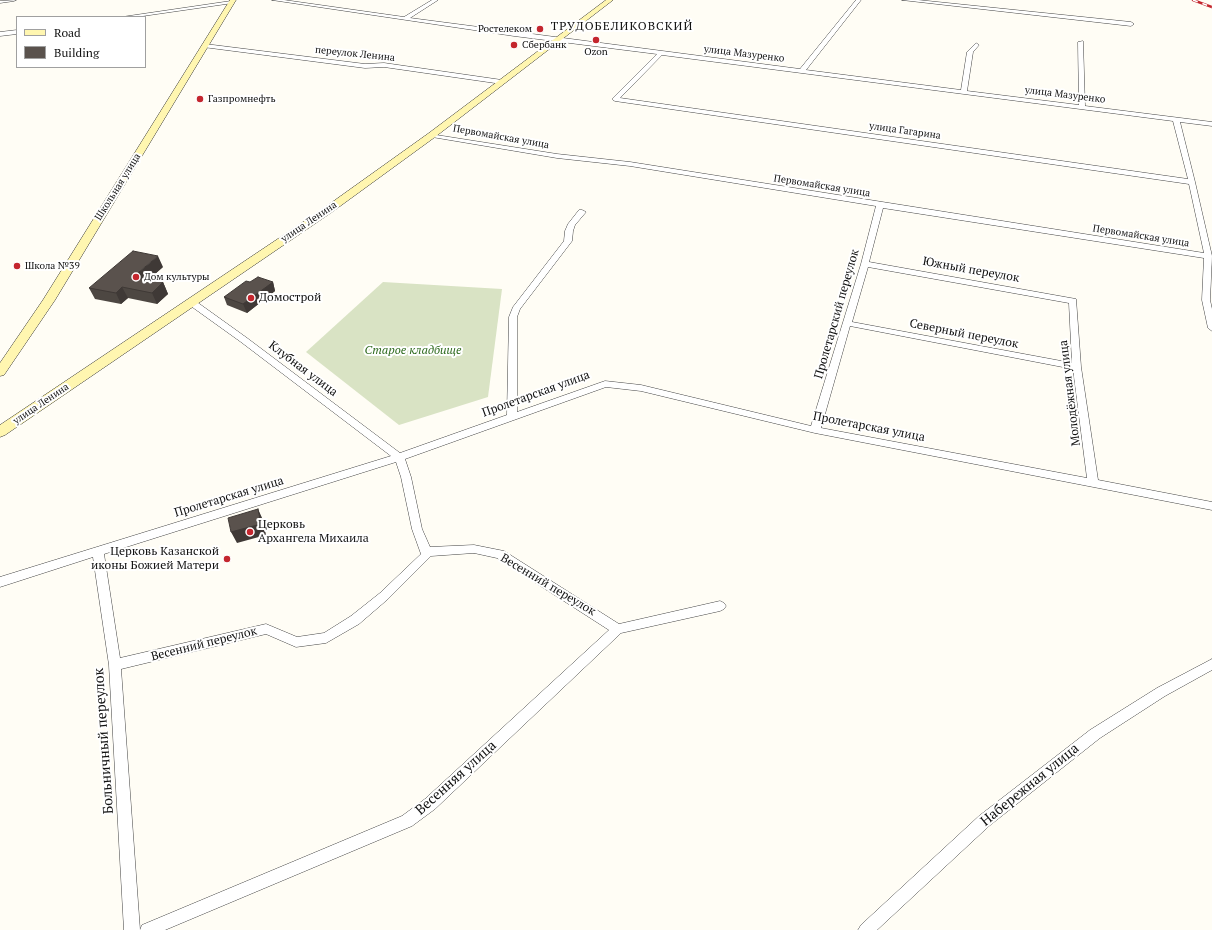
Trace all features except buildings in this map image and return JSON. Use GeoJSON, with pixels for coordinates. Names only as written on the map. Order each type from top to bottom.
{"type":"FeatureCollection","features":[{"type":"Feature","properties":{"kind":"street"},"geometry":{"type":"LineString","coordinates":[[0,2],[14,0]]}},
{"type":"Feature","properties":{"kind":"street","name":"улица Мазуренко"},"geometry":{"type":"LineString","coordinates":[[274,0],[293,1],[557,40],[1212,124]]}},
{"type":"Feature","properties":{"kind":"street"},"geometry":{"type":"LineString","coordinates":[[406,18],[436,0]]}},
{"type":"Feature","properties":{"kind":"street","name":"улица Ленина"},"geometry":{"type":"LineString","coordinates":[[0,432],[328,210],[432,135],[610,0]]}},
{"type":"Feature","properties":{"kind":"street"},"geometry":{"type":"LineString","coordinates":[[802,71],[859,0]]}},
{"type":"Feature","properties":{"kind":"street"},"geometry":{"type":"LineString","coordinates":[[904,0],[1131,24]]}},
{"type":"Feature","properties":{"kind":"street"},"geometry":{"type":"LineString","coordinates":[[132,16],[232,1]]}},
{"type":"Feature","properties":{"kind":"street","name":"Школьная улица"},"geometry":{"type":"LineString","coordinates":[[0,372],[49,300],[232,1]]}},
{"type":"Feature","properties":{"kind":"street"},"geometry":{"type":"LineString","coordinates":[[0,34],[16,32]]}},
{"type":"Feature","properties":{"kind":"street"},"geometry":{"type":"LineString","coordinates":[[1081,42],[1082,107]]}},
{"type":"Feature","properties":{"kind":"street"},"geometry":{"type":"LineString","coordinates":[[964,92],[970,52],[976,45]]}},
{"type":"Feature","properties":{"kind":"street","name":"переулок Ленина"},"geometry":{"type":"LineString","coordinates":[[205,46],[365,66],[384,65],[502,82]]}},
{"type":"Feature","properties":{"kind":"street","name":"улица Гагарина"},"geometry":{"type":"LineString","coordinates":[[661,53],[615,99],[1192,182]]}},
{"type":"Feature","properties":{"kind":"street"},"geometry":{"type":"LineString","coordinates":[[1176,119],[1192,182],[1208,256],[1206,300],[1212,328]]}},
{"type":"Feature","properties":{"kind":"street","name":"Первомайская улица"},"geometry":{"type":"LineString","coordinates":[[432,135],[556,156],[630,164],[1208,256]]}},
{"type":"Feature","properties":{"kind":"street","name":"Пролетарский переулок"},"geometry":{"type":"LineString","coordinates":[[815,430],[865,264],[880,205]]}},
{"type":"Feature","properties":{"kind":"street"},"geometry":{"type":"LineString","coordinates":[[512,417],[513,317],[516,309],[568,241],[569,231],[582,212]]}},
{"type":"Feature","properties":{"kind":"street","name":"Южный переулок"},"geometry":{"type":"LineString","coordinates":[[865,264],[1073,301]]}},
{"type":"Feature","properties":{"kind":"street","name":"Молодёжная улица"},"geometry":{"type":"LineString","coordinates":[[1073,301],[1077,368],[1093,483]]}},
{"type":"Feature","properties":{"kind":"street","name":"Клубная улица"},"geometry":{"type":"LineString","coordinates":[[191,302],[399,457]]}},
{"type":"Feature","properties":{"kind":"street","name":"Северный переулок"},"geometry":{"type":"LineString","coordinates":[[846,324],[1077,368]]}},
{"type":"Feature","properties":{"kind":"street","name":"Пролетарская улица"},"geometry":{"type":"LineString","coordinates":[[0,582],[399,457],[605,384],[641,388],[815,430],[1212,506]]}},
{"type":"Feature","properties":{"kind":"street"},"geometry":{"type":"LineString","coordinates":[[399,457],[406,477],[417,528],[426,552]]}},
{"type":"Feature","properties":{"kind":"street","name":"Весенний переулок"},"geometry":{"type":"LineString","coordinates":[[115,665],[266,629],[296,642],[326,638],[355,620],[384,596],[426,556],[426,552],[474,549],[500,554],[618,629]]}},
{"type":"Feature","properties":{"kind":"street","name":"Больничный переулок"},"geometry":{"type":"LineString","coordinates":[[98,552],[115,665],[132,930]]}},
{"type":"Feature","properties":{"kind":"street"},"geometry":{"type":"LineString","coordinates":[[618,629],[720,606]]}},
{"type":"Feature","properties":{"kind":"street","name":"Весенняя улица"},"geometry":{"type":"LineString","coordinates":[[147,930],[407,821],[430,804],[618,629]]}},
{"type":"Feature","properties":{"kind":"street","name":"Набережная улица"},"geometry":{"type":"LineString","coordinates":[[866,930],[984,821],[1094,734],[1161,692],[1212,664]]}},
{"type":"Feature","properties":{"kind":"green space","name":"Старое кладбище"},"geometry":{"type":"Polygon","coordinates":[[[383,282],[502,289],[488,397],[399,425],[306,352],[383,282]]]}},
{"type":"Feature","properties":{"kind":"railway"},"geometry":{"type":"LineString","coordinates":[[1193,0],[1212,7]]}},
{"type":"Feature","properties":{"kind":"place","name":"Ростелеком"},"geometry":{"type":"Point","coordinates":[540,29]}},
{"type":"Feature","properties":{"kind":"place","name":"Ozon"},"geometry":{"type":"Point","coordinates":[596,40]}},
{"type":"Feature","properties":{"kind":"place","name":"Сбербанк"},"geometry":{"type":"Point","coordinates":[514,45]}},
{"type":"Feature","properties":{"kind":"place","name":"Газпромнефть"},"geometry":{"type":"Point","coordinates":[200,99]}},
{"type":"Feature","properties":{"kind":"place","name":"Школа №39"},"geometry":{"type":"Point","coordinates":[17,266]}},
{"type":"Feature","properties":{"kind":"place","name":"Дом культуры"},"geometry":{"type":"Point","coordinates":[136,277]}},
{"type":"Feature","properties":{"kind":"place","name":"Домострой"},"geometry":{"type":"Point","coordinates":[251,298]}},
{"type":"Feature","properties":{"kind":"place","name":"Церковь Архангела Михаила"},"geometry":{"type":"Point","coordinates":[250,532]}},
{"type":"Feature","properties":{"kind":"place","name":"Церковь Казанской иконы Божией Матери"},"geometry":{"type":"Point","coordinates":[227,559]}},
{"type":"Feature","properties":{"kind":"district","name":"ТРУДОБЕЛИКОВСКИЙ"},"geometry":{"type":"Point","coordinates":[622,27]}}]}
